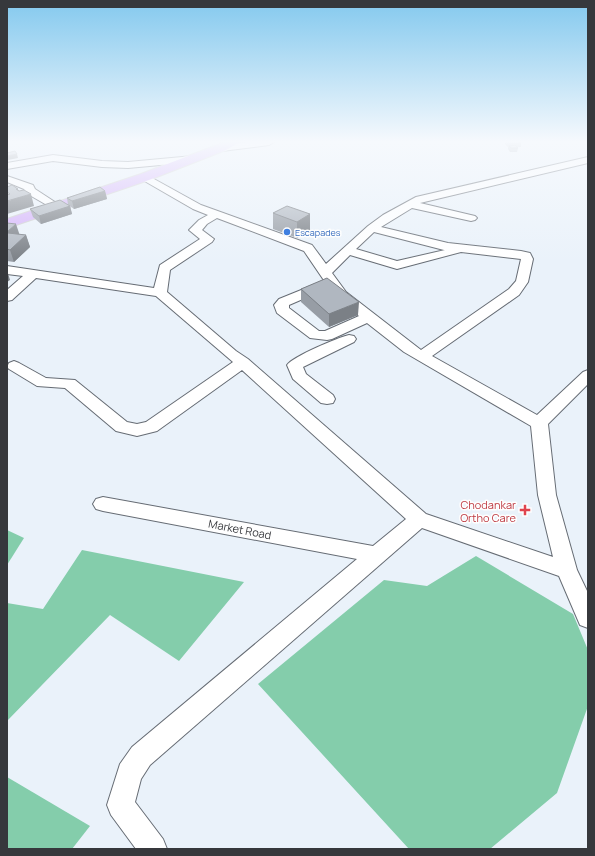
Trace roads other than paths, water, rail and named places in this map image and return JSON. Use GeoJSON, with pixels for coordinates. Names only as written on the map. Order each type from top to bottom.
{"type":"FeatureCollection","features":[{"type":"Feature","properties":{"kind":"main road"},"geometry":{"type":"LineString","coordinates":[[7,224],[56,206],[132,182]]}},
{"type":"Feature","properties":{"kind":"street"},"geometry":{"type":"LineString","coordinates":[[15,182],[29,187],[30,191],[56,206]]}},
{"type":"Feature","properties":{"kind":"street"},"geometry":{"type":"LineString","coordinates":[[152,182],[197,207],[308,248],[341,295],[410,348],[539,423]]}},
{"type":"Feature","properties":{"kind":"street"},"geometry":{"type":"LineString","coordinates":[[375,321],[321,337],[315,335],[282,310],[281,306],[284,302],[328,277],[348,251],[372,228],[409,204],[425,197],[491,182]]}},
{"type":"Feature","properties":{"kind":"street"},"geometry":{"type":"LineString","coordinates":[[409,204],[471,218]]}},
{"type":"Feature","properties":{"kind":"street"},"geometry":{"type":"LineString","coordinates":[[160,294],[164,268],[208,239],[194,230],[203,222],[217,214]]}},
{"type":"Feature","properties":{"kind":"street"},"geometry":{"type":"LineString","coordinates":[[372,228],[463,250],[526,256],[527,258],[522,282],[514,292],[422,356]]}},
{"type":"Feature","properties":{"kind":"street"},"geometry":{"type":"LineString","coordinates":[[348,251],[397,265],[463,250]]}},
{"type":"Feature","properties":{"kind":"street"},"geometry":{"type":"LineString","coordinates":[[7,270],[160,294],[231,354],[243,362],[419,519],[568,570]]}},
{"type":"Feature","properties":{"kind":"street"},"geometry":{"type":"LineString","coordinates":[[7,297],[33,274]]}},
{"type":"Feature","properties":{"kind":"street"},"geometry":{"type":"LineString","coordinates":[[327,399],[299,376],[296,365],[375,321]]}},
{"type":"Feature","properties":{"kind":"street"},"geometry":{"type":"LineString","coordinates":[[14,366],[43,383],[69,383],[122,427],[137,430],[151,427],[243,362]]}},
{"type":"Feature","properties":{"kind":"street"},"geometry":{"type":"LineString","coordinates":[[539,423],[588,375]]}},
{"type":"Feature","properties":{"kind":"street"},"geometry":{"type":"LineString","coordinates":[[539,423],[547,495],[568,570],[588,618]]}},
{"type":"Feature","properties":{"kind":"street","name":"Market Road"},"geometry":{"type":"LineString","coordinates":[[103,504],[377,555]]}},
{"type":"Feature","properties":{"kind":"street"},"geometry":{"type":"LineString","coordinates":[[153,849],[121,805],[129,773],[141,756],[419,519]]}},
{"type":"Feature","properties":{"kind":"place","name":"Escapades"},"geometry":{"type":"Point","coordinates":[287,232]}},
{"type":"Feature","properties":{"kind":"place","name":"Chodankar Ortho Care"},"geometry":{"type":"Point","coordinates":[525,510]}}]}
